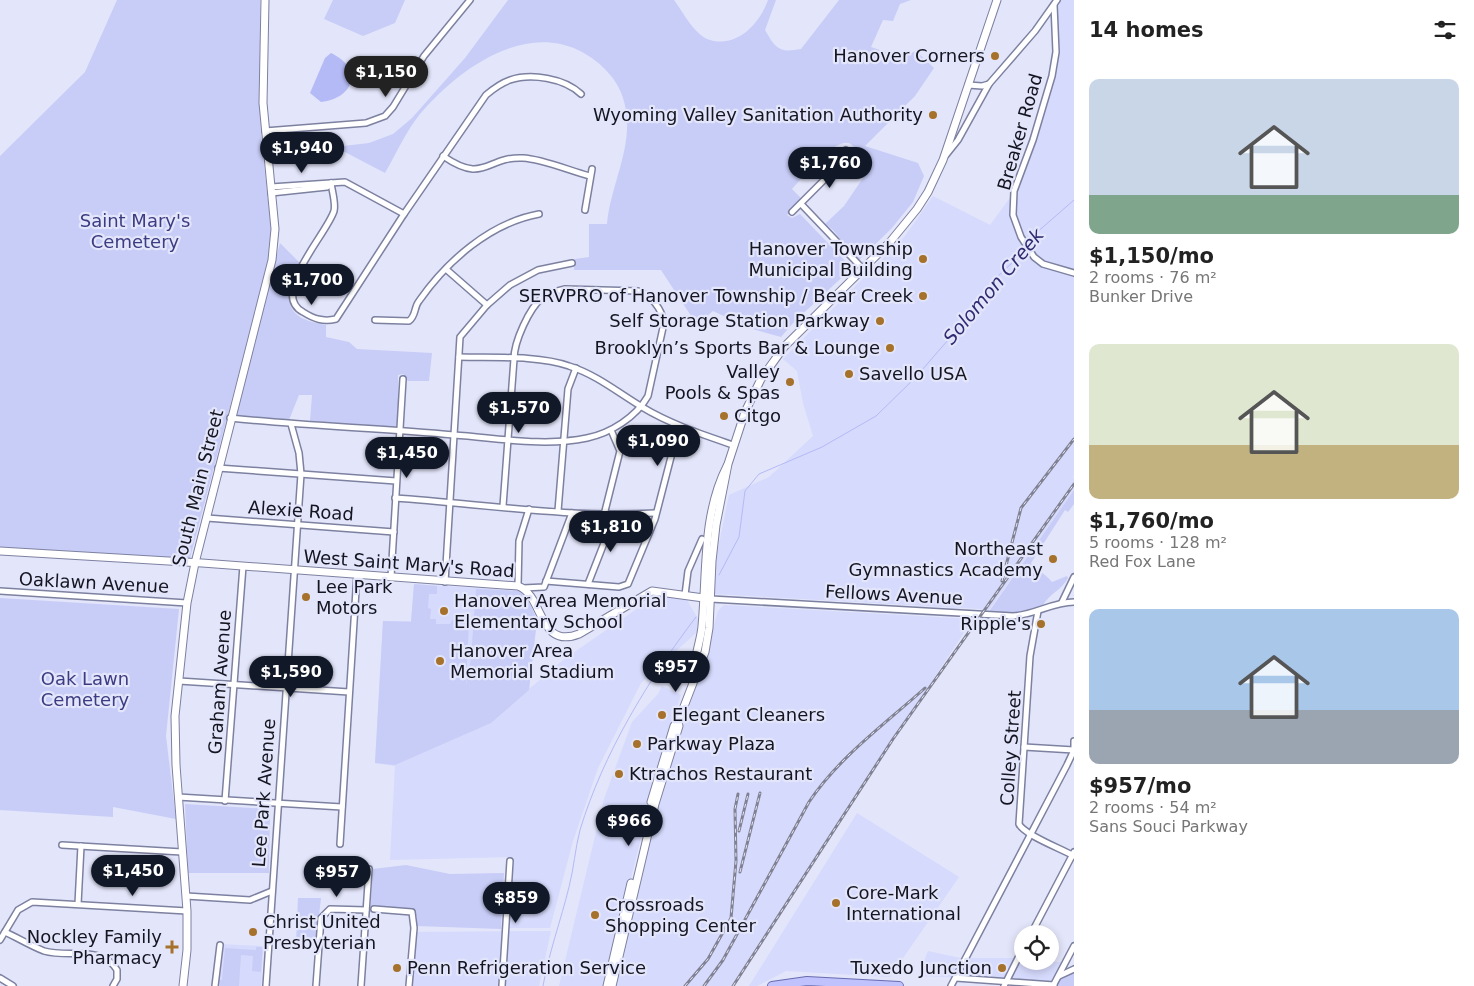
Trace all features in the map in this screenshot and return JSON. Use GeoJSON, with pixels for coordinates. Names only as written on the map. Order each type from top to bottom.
{"type":"FeatureCollection","features":[{"type":"Feature","properties":{"kind":"main road","name":"South Main Street"},"geometry":{"type":"LineString","coordinates":[[183,986],[187,950],[187,911],[175,742],[187,603],[194,563],[272,260],[275,236],[265,131],[265,0]]}},
{"type":"Feature","properties":{"kind":"main road"},"geometry":{"type":"LineString","coordinates":[[607,986],[655,786],[674,726],[678,722],[696,672],[695,665],[707,599],[708,536],[713,508],[721,477],[728,464],[753,395],[773,362],[798,332],[890,242],[917,209],[943,160],[997,0]]}},
{"type":"Feature","properties":{"kind":"main road","name":"West Saint Mary's Road"},"geometry":{"type":"LineString","coordinates":[[0,551],[243,566],[521,587],[531,597],[546,626],[558,634],[569,637],[579,634],[652,591],[707,599]]}},
{"type":"Feature","properties":{"kind":"main road"},"geometry":{"type":"LineString","coordinates":[[612,986],[655,804],[679,726],[678,722]]}},
{"type":"Feature","properties":{"kind":"main road"},"geometry":{"type":"LineString","coordinates":[[772,986],[794,982],[899,986]]}},
{"type":"Feature","properties":{"kind":"street"},"geometry":{"type":"LineString","coordinates":[[265,131],[366,123],[384,116],[393,107],[424,56],[470,0]]}},
{"type":"Feature","properties":{"kind":"street"},"geometry":{"type":"LineString","coordinates":[[943,160],[958,140],[989,84],[1056,3]]}},
{"type":"Feature","properties":{"kind":"street","name":"Breaker Road"},"geometry":{"type":"LineString","coordinates":[[1056,3],[1056,52],[1052,76],[1034,140],[1014,191],[1013,215],[1027,247],[1043,264],[1074,273]]}},
{"type":"Feature","properties":{"kind":"street"},"geometry":{"type":"LineString","coordinates":[[1042,22],[1049,21],[1055,26]]}},
{"type":"Feature","properties":{"kind":"street"},"geometry":{"type":"LineString","coordinates":[[331,183],[334,211],[300,272],[291,294],[298,310],[310,317],[321,320],[336,319],[404,214],[486,95],[503,83],[525,78],[559,81],[570,85],[581,94]]}},
{"type":"Feature","properties":{"kind":"street"},"geometry":{"type":"LineString","coordinates":[[968,85],[975,87],[989,84]]}},
{"type":"Feature","properties":{"kind":"street"},"geometry":{"type":"LineString","coordinates":[[792,212],[802,205],[836,168],[846,150]]}},
{"type":"Feature","properties":{"kind":"street"},"geometry":{"type":"LineString","coordinates":[[443,156],[467,170],[479,169],[512,158],[525,158],[590,176]]}},
{"type":"Feature","properties":{"kind":"street"},"geometry":{"type":"LineString","coordinates":[[585,210],[592,169]]}},
{"type":"Feature","properties":{"kind":"street"},"geometry":{"type":"LineString","coordinates":[[271,190],[327,187],[331,183],[345,182],[404,214]]}},
{"type":"Feature","properties":{"kind":"street"},"geometry":{"type":"LineString","coordinates":[[802,205],[863,269]]}},
{"type":"Feature","properties":{"kind":"street"},"geometry":{"type":"LineString","coordinates":[[375,320],[410,321],[414,316],[418,302],[447,270],[480,239],[515,220],[539,214]]}},
{"type":"Feature","properties":{"kind":"street"},"geometry":{"type":"LineString","coordinates":[[445,582],[460,336],[501,291],[529,274],[572,263]]}},
{"type":"Feature","properties":{"kind":"street"},"geometry":{"type":"LineString","coordinates":[[447,270],[487,305]]}},
{"type":"Feature","properties":{"kind":"street"},"geometry":{"type":"LineString","coordinates":[[230,418],[291,424],[454,434],[508,440],[562,441],[588,438],[611,430],[640,406],[648,396],[664,323],[661,311],[644,293],[565,289],[545,296],[538,302],[516,343],[514,360],[508,440],[503,506]]}},
{"type":"Feature","properties":{"kind":"street"},"geometry":{"type":"LineString","coordinates":[[459,357],[540,361],[576,368],[597,377],[640,406],[679,426],[733,446]]}},
{"type":"Feature","properties":{"kind":"street"},"geometry":{"type":"LineString","coordinates":[[558,511],[562,441],[568,389],[576,368]]}},
{"type":"Feature","properties":{"kind":"street"},"geometry":{"type":"LineString","coordinates":[[391,577],[403,380]]}},
{"type":"Feature","properties":{"kind":"street","name":"Lee Park Avenue"},"geometry":{"type":"LineString","coordinates":[[266,986],[300,474],[298,454],[291,424]]}},
{"type":"Feature","properties":{"kind":"street"},"geometry":{"type":"LineString","coordinates":[[529,509],[519,541],[521,587],[545,584],[588,584],[619,587],[628,584],[646,544],[679,426]]}},
{"type":"Feature","properties":{"kind":"street"},"geometry":{"type":"LineString","coordinates":[[604,515],[620,452],[611,430]]}},
{"type":"Feature","properties":{"kind":"street"},"geometry":{"type":"LineString","coordinates":[[218,468],[396,481]]}},
{"type":"Feature","properties":{"kind":"street"},"geometry":{"type":"LineString","coordinates":[[395,498],[604,515],[655,513]]}},
{"type":"Feature","properties":{"kind":"street"},"geometry":{"type":"LineString","coordinates":[[545,584],[572,513]]}},
{"type":"Feature","properties":{"kind":"street"},"geometry":{"type":"LineString","coordinates":[[588,584],[615,515]]}},
{"type":"Feature","properties":{"kind":"street","name":"Alexie Road"},"geometry":{"type":"LineString","coordinates":[[206,518],[394,532]]}},
{"type":"Feature","properties":{"kind":"street"},"geometry":{"type":"LineString","coordinates":[[685,595],[688,571],[702,539]]}},
{"type":"Feature","properties":{"kind":"street","name":"Graham Avenue"},"geometry":{"type":"LineString","coordinates":[[225,801],[243,566]]}},
{"type":"Feature","properties":{"kind":"street"},"geometry":{"type":"LineString","coordinates":[[340,844],[357,574]]}},
{"type":"Feature","properties":{"kind":"street"},"geometry":{"type":"LineString","coordinates":[[1062,602],[1074,577]]}},
{"type":"Feature","properties":{"kind":"street","name":"Oaklawn Avenue"},"geometry":{"type":"LineString","coordinates":[[0,592],[187,603]]}},
{"type":"Feature","properties":{"kind":"street","name":"Fellows Avenue"},"geometry":{"type":"LineString","coordinates":[[707,599],[1013,616],[1038,611],[1062,602],[1074,602]]}},
{"type":"Feature","properties":{"kind":"street","name":"Colley Street"},"geometry":{"type":"LineString","coordinates":[[1030,834],[1022,829],[1020,824],[1030,656],[1038,611]]}},
{"type":"Feature","properties":{"kind":"street"},"geometry":{"type":"LineString","coordinates":[[179,681],[349,692]]}},
{"type":"Feature","properties":{"kind":"street"},"geometry":{"type":"LineString","coordinates":[[951,986],[1074,750],[1074,741]]}},
{"type":"Feature","properties":{"kind":"street"},"geometry":{"type":"LineString","coordinates":[[1024,747],[1074,750]]}},
{"type":"Feature","properties":{"kind":"street"},"geometry":{"type":"LineString","coordinates":[[178,797],[342,807]]}},
{"type":"Feature","properties":{"kind":"street"},"geometry":{"type":"LineString","coordinates":[[1030,834],[1074,854],[1036,925]]}},
{"type":"Feature","properties":{"kind":"street"},"geometry":{"type":"LineString","coordinates":[[62,845],[182,852]]}},
{"type":"Feature","properties":{"kind":"street"},"geometry":{"type":"LineString","coordinates":[[78,904],[81,846]]}},
{"type":"Feature","properties":{"kind":"street"},"geometry":{"type":"LineString","coordinates":[[502,986],[510,861]]}},
{"type":"Feature","properties":{"kind":"street"},"geometry":{"type":"LineString","coordinates":[[361,986],[369,870]]}},
{"type":"Feature","properties":{"kind":"street"},"geometry":{"type":"LineString","coordinates":[[186,896],[250,900],[272,892]]}},
{"type":"Feature","properties":{"kind":"street"},"geometry":{"type":"LineString","coordinates":[[0,940],[18,910],[27,903],[78,904],[187,911]]}},
{"type":"Feature","properties":{"kind":"street"},"geometry":{"type":"LineString","coordinates":[[316,986],[321,918],[330,909],[366,910]]}},
{"type":"Feature","properties":{"kind":"street"},"geometry":{"type":"LineString","coordinates":[[374,909],[412,912],[414,928],[409,986]]}},
{"type":"Feature","properties":{"kind":"street"},"geometry":{"type":"LineString","coordinates":[[5,932],[46,951],[95,954],[103,957],[117,970],[117,979],[113,986]]}},
{"type":"Feature","properties":{"kind":"street"},"geometry":{"type":"LineString","coordinates":[[215,986],[220,945]]}},
{"type":"Feature","properties":{"kind":"street"},"geometry":{"type":"LineString","coordinates":[[956,978],[1005,984],[1054,986],[1074,946]]}},
{"type":"Feature","properties":{"kind":"street"},"geometry":{"type":"LineString","coordinates":[[1005,984],[1014,966]]}},
{"type":"Feature","properties":{"kind":"street"},"geometry":{"type":"LineString","coordinates":[[1059,976],[1074,969]]}},
{"type":"Feature","properties":{"kind":"street"},"geometry":{"type":"LineString","coordinates":[[0,978],[13,986]]}},
{"type":"Feature","properties":{"kind":"shaded area"},"geometry":{"type":"Polygon","coordinates":[[[1061,0],[1074,0],[1074,475],[1072,478],[1074,477],[1074,490],[987,613],[981,612],[982,609],[714,594],[715,563],[729,495],[769,477],[813,436],[803,403],[797,371],[783,359],[905,236],[933,196],[990,225],[1015,191],[1052,86],[1055,73],[1057,6],[1061,0]]]}},
{"type":"Feature","properties":{"kind":"shaded area"},"geometry":{"type":"Polygon","coordinates":[[[331,53],[348,67],[351,74],[351,82],[341,95],[321,102],[310,93],[325,58],[331,53]]]}},
{"type":"Feature","properties":{"kind":"shaded area"},"geometry":{"type":"Polygon","coordinates":[[[414,584],[520,591],[526,596],[537,620],[529,689],[563,660],[654,597],[670,595],[687,600],[698,619],[697,632],[641,683],[598,768],[573,841],[550,928],[509,928],[514,857],[390,860],[395,766],[375,763],[383,621],[411,621],[414,584]]]}},
{"type":"Feature","properties":{"kind":"shaded area"},"geometry":{"type":"Polygon","coordinates":[[[724,605],[973,619],[731,986],[614,986],[653,827],[718,611],[724,605]]]}},
{"type":"Feature","properties":{"kind":"shaded area"},"geometry":{"type":"Polygon","coordinates":[[[662,686],[681,695],[665,742],[604,986],[559,986],[604,799],[632,722],[658,694],[662,686]]]}},
{"type":"Feature","properties":{"kind":"shaded area"},"geometry":{"type":"Polygon","coordinates":[[[857,813],[959,877],[890,977],[786,971],[757,986],[749,986],[857,813]]]}},
{"type":"Feature","properties":{"kind":"shaded area"},"geometry":{"type":"Polygon","coordinates":[[[551,931],[539,986],[412,986],[417,932],[551,931]]]}},
{"type":"Feature","properties":{"kind":"shaded area"},"geometry":{"type":"Polygon","coordinates":[[[219,944],[263,946],[261,986],[217,986],[219,944]]]}},
{"type":"Feature","properties":{"kind":"shaded area"},"geometry":{"type":"Polygon","coordinates":[[[928,951],[960,958],[1014,958],[1014,970],[1057,970],[1051,981],[918,976],[928,951]]]}},
{"type":"Feature","properties":{"kind":"green space","name":"Saint Mary's Cemetery"},"geometry":{"type":"Polygon","coordinates":[[[117,0],[260,0],[261,137],[271,228],[268,262],[189,562],[0,548],[0,156],[85,72],[117,0]]]}},
{"type":"Feature","properties":{"kind":"green space"},"geometry":{"type":"Polygon","coordinates":[[[333,0],[405,0],[395,23],[363,36],[324,19],[333,0]]]}},
{"type":"Feature","properties":{"kind":"green space"},"geometry":{"type":"Polygon","coordinates":[[[508,0],[674,0],[699,34],[710,40],[720,42],[739,37],[746,32],[754,25],[768,0],[776,0],[765,30],[775,45],[783,50],[788,50],[801,49],[839,0],[911,0],[900,4],[893,21],[883,20],[871,47],[901,57],[916,51],[934,68],[915,96],[865,146],[918,163],[924,176],[913,202],[891,229],[858,261],[833,230],[825,224],[844,206],[863,178],[857,152],[852,145],[846,143],[838,145],[812,167],[792,189],[802,199],[787,215],[792,218],[800,214],[852,268],[794,322],[781,337],[749,328],[713,311],[697,325],[661,270],[574,270],[575,259],[589,257],[589,224],[607,224],[609,208],[622,161],[627,130],[623,98],[616,83],[599,64],[578,50],[556,43],[534,43],[512,47],[491,56],[471,68],[452,82],[420,114],[385,173],[343,151],[343,146],[369,143],[393,134],[412,118],[465,58],[508,0]]]}},
{"type":"Feature","properties":{"kind":"green space"},"geometry":{"type":"Polygon","coordinates":[[[280,243],[300,263],[291,286],[290,304],[300,317],[311,322],[326,325],[326,337],[349,342],[357,349],[432,353],[429,381],[408,381],[403,374],[398,375],[398,427],[310,421],[312,395],[299,395],[289,420],[234,415],[280,243]]]}},
{"type":"Feature","properties":{"kind":"green space"},"geometry":{"type":"Polygon","coordinates":[[[1074,490],[1074,504],[1068,512],[1065,510],[1031,563],[1052,582],[1067,576],[1068,578],[1043,605],[1016,612],[988,613],[1074,490]]]}},
{"type":"Feature","properties":{"kind":"green space"},"geometry":{"type":"Polygon","coordinates":[[[414,584],[437,586],[437,594],[429,594],[428,608],[431,609],[430,619],[436,619],[436,624],[450,624],[452,620],[469,622],[466,685],[471,658],[476,589],[520,591],[531,606],[537,620],[529,690],[491,723],[395,765],[375,763],[383,621],[411,622],[414,584]]]}},
{"type":"Feature","properties":{"kind":"green space","name":"Oak Lawn Cemetery"},"geometry":{"type":"Polygon","coordinates":[[[0,598],[179,609],[166,736],[176,819],[113,807],[113,817],[0,810],[0,598]]]}},
{"type":"Feature","properties":{"kind":"green space"},"geometry":{"type":"Polygon","coordinates":[[[185,804],[270,809],[269,873],[188,873],[185,804]]]}},
{"type":"Feature","properties":{"kind":"green space"},"geometry":{"type":"Polygon","coordinates":[[[406,865],[450,874],[504,873],[501,929],[417,926],[417,916],[370,912],[373,869],[406,865]]]}},
{"type":"Feature","properties":{"kind":"green space"},"geometry":{"type":"Polygon","coordinates":[[[298,898],[321,898],[316,942],[296,942],[298,898]]]}},
{"type":"Feature","properties":{"kind":"green space"},"geometry":{"type":"Polygon","coordinates":[[[256,947],[263,947],[261,972],[252,971],[253,956],[241,955],[239,986],[220,986],[225,948],[256,950],[256,947]]]}},
{"type":"Feature","properties":{"kind":"green space"},"geometry":{"type":"Polygon","coordinates":[[[1074,971],[1074,986],[1057,986],[1058,981],[1074,971]]]}},
{"type":"Feature","properties":{"kind":"waterway","name":"Solomon Creek"},"geometry":{"type":"LineString","coordinates":[[1027,241],[1074,200]]}},
{"type":"Feature","properties":{"kind":"waterway","name":"Solomon Creek"},"geometry":{"type":"LineString","coordinates":[[719,575],[739,537],[745,491],[759,474],[822,447],[876,416],[915,378],[955,332],[995,279],[1013,262],[1023,246]]}},
{"type":"Feature","properties":{"kind":"waterway","name":"Solomon Creek"},"geometry":{"type":"LineString","coordinates":[[543,986],[548,961],[571,880],[580,830],[601,774],[644,692],[696,617]]}},
{"type":"Feature","properties":{"kind":"railway"},"geometry":{"type":"LineString","coordinates":[[1002,581],[1021,508],[1074,439]]}},
{"type":"Feature","properties":{"kind":"railway"},"geometry":{"type":"LineString","coordinates":[[733,986],[893,739],[1074,484]]}},
{"type":"Feature","properties":{"kind":"railway"},"geometry":{"type":"LineString","coordinates":[[704,986],[723,960],[809,802],[834,770],[848,756],[925,688]]}},
{"type":"Feature","properties":{"kind":"railway"},"geometry":{"type":"LineString","coordinates":[[740,872],[760,793]]}},
{"type":"Feature","properties":{"kind":"railway"},"geometry":{"type":"LineString","coordinates":[[685,986],[708,959],[731,918],[736,861],[735,809],[738,794]]}},
{"type":"Feature","properties":{"kind":"railway"},"geometry":{"type":"LineString","coordinates":[[739,831],[748,794]]}},
{"type":"Feature","properties":{"kind":"place","name":"Hanover Corners"},"geometry":{"type":"Point","coordinates":[995,56]}},
{"type":"Feature","properties":{"kind":"place","name":"Wyoming Valley Sanitation Authority"},"geometry":{"type":"Point","coordinates":[933,115]}},
{"type":"Feature","properties":{"kind":"place","name":"Hanover Township Municipal Building"},"geometry":{"type":"Point","coordinates":[923,259]}},
{"type":"Feature","properties":{"kind":"place","name":"SERVPRO of Hanover Township / Bear Creek"},"geometry":{"type":"Point","coordinates":[923,296]}},
{"type":"Feature","properties":{"kind":"place","name":"Self Storage Station Parkway"},"geometry":{"type":"Point","coordinates":[880,321]}},
{"type":"Feature","properties":{"kind":"place","name":"Brooklyn’s Sports Bar & Lounge"},"geometry":{"type":"Point","coordinates":[890,348]}},
{"type":"Feature","properties":{"kind":"place","name":"Savello USA"},"geometry":{"type":"Point","coordinates":[849,374]}},
{"type":"Feature","properties":{"kind":"place","name":"Valley Pools & Spas"},"geometry":{"type":"Point","coordinates":[790,382]}},
{"type":"Feature","properties":{"kind":"place","name":"Citgo"},"geometry":{"type":"Point","coordinates":[724,416]}},
{"type":"Feature","properties":{"kind":"place","name":"Northeast Gymnastics Academy"},"geometry":{"type":"Point","coordinates":[1053,559]}},
{"type":"Feature","properties":{"kind":"place","name":"Lee Park Motors"},"geometry":{"type":"Point","coordinates":[306,597]}},
{"type":"Feature","properties":{"kind":"place","name":"Hanover Area Memorial Elementary School"},"geometry":{"type":"Point","coordinates":[444,611]}},
{"type":"Feature","properties":{"kind":"place","name":"Ripple's"},"geometry":{"type":"Point","coordinates":[1041,624]}},
{"type":"Feature","properties":{"kind":"place","name":"Hanover Area Memorial Stadium"},"geometry":{"type":"Point","coordinates":[440,661]}},
{"type":"Feature","properties":{"kind":"place","name":"Elegant Cleaners"},"geometry":{"type":"Point","coordinates":[662,715]}},
{"type":"Feature","properties":{"kind":"place","name":"Parkway Plaza"},"geometry":{"type":"Point","coordinates":[637,744]}},
{"type":"Feature","properties":{"kind":"place","name":"Ktrachos Restaurant"},"geometry":{"type":"Point","coordinates":[619,774]}},
{"type":"Feature","properties":{"kind":"place","name":"Core-Mark International"},"geometry":{"type":"Point","coordinates":[836,903]}},
{"type":"Feature","properties":{"kind":"place","name":"Crossroads Shopping Center"},"geometry":{"type":"Point","coordinates":[595,915]}},
{"type":"Feature","properties":{"kind":"place","name":"Christ United Presbyterian"},"geometry":{"type":"Point","coordinates":[253,932]}},
{"type":"Feature","properties":{"kind":"place","name":"Nockley Family Pharmacy"},"geometry":{"type":"Point","coordinates":[172,947]}},
{"type":"Feature","properties":{"kind":"place","name":"Penn Refrigeration Service"},"geometry":{"type":"Point","coordinates":[397,968]}},
{"type":"Feature","properties":{"kind":"place","name":"Tuxedo Junction"},"geometry":{"type":"Point","coordinates":[1002,968]}}]}
